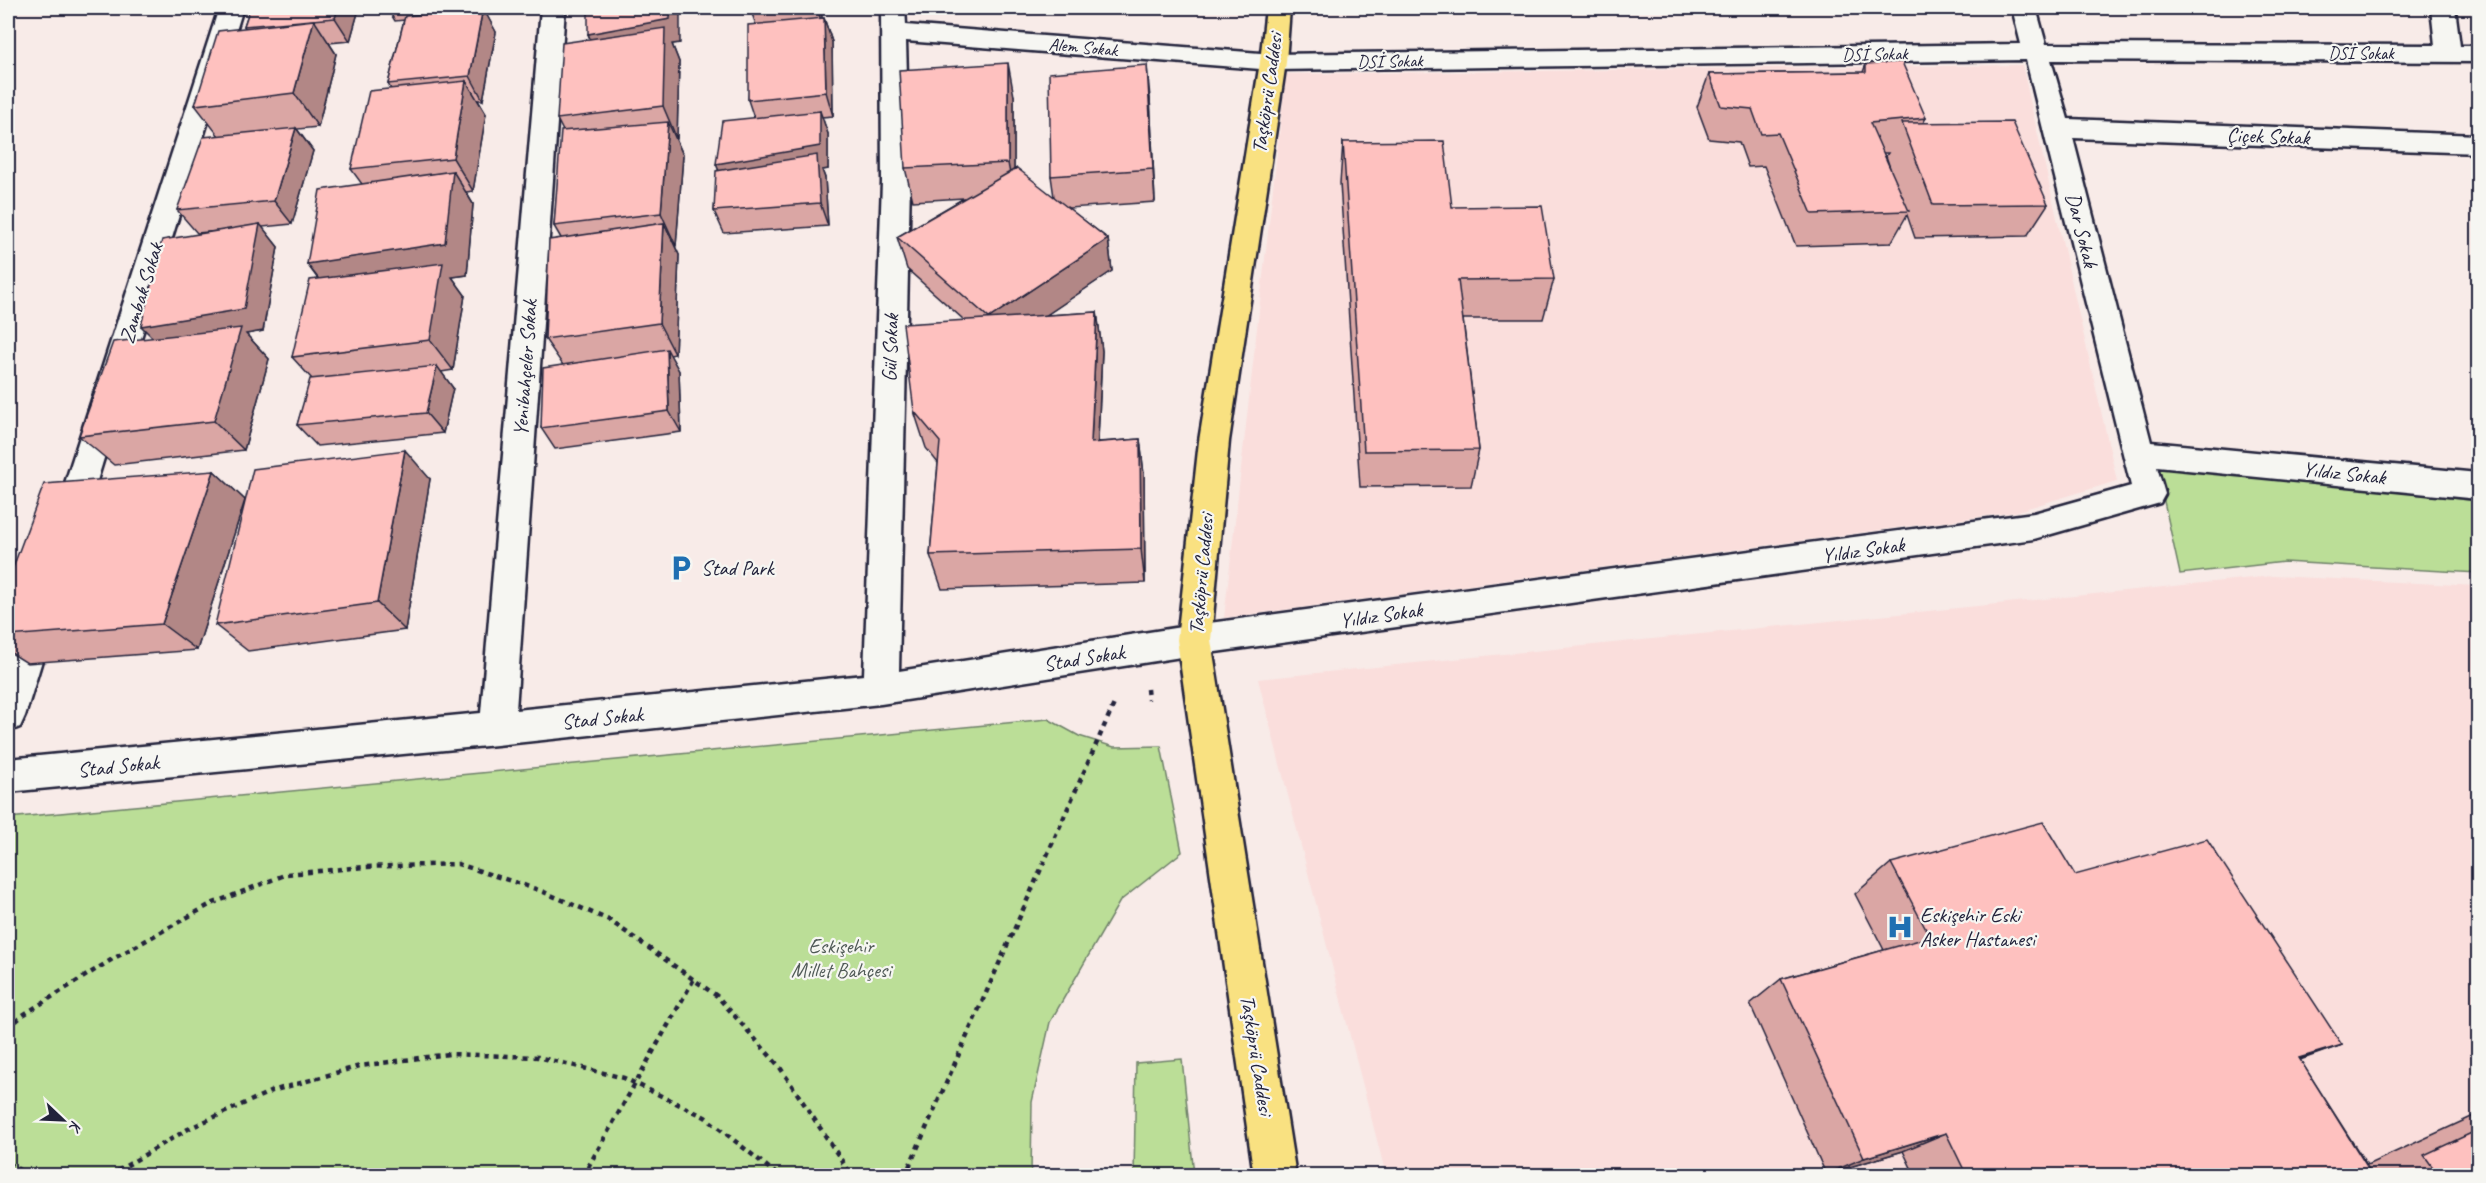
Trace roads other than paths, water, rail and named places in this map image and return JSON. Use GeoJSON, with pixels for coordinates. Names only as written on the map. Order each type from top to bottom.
{"type":"FeatureCollection","features":[{"type":"Feature","properties":{"kind":"main road","name":"Taşköprü Caddesi"},"geometry":{"type":"LineString","coordinates":[[1275,1176],[1194,640],[1214,441],[1272,62],[1278,8]]}},
{"type":"Feature","properties":{"kind":"street","name":"Zambak Sokak"},"geometry":{"type":"LineString","coordinates":[[62,545],[231,8]]}},
{"type":"Feature","properties":{"kind":"street","name":"Yenibahçeler Sokak"},"geometry":{"type":"LineString","coordinates":[[497,729],[553,8]]}},
{"type":"Feature","properties":{"kind":"street","name":"Dar Sokak"},"geometry":{"type":"LineString","coordinates":[[2024,8],[2057,128],[2138,453]]}},
{"type":"Feature","properties":{"kind":"street"},"geometry":{"type":"LineString","coordinates":[[2036,52],[2046,8]]}},
{"type":"Feature","properties":{"kind":"street"},"geometry":{"type":"LineString","coordinates":[[2443,8],[2449,54]]}},
{"type":"Feature","properties":{"kind":"street","name":"Alem Sokak"},"geometry":{"type":"LineString","coordinates":[[894,20],[1272,62]]}},
{"type":"Feature","properties":{"kind":"street","name":"Gül Sokak"},"geometry":{"type":"LineString","coordinates":[[880,689],[896,182],[894,20]]}},
{"type":"Feature","properties":{"kind":"street","name":"DSİ Sokak"},"geometry":{"type":"LineString","coordinates":[[1272,62],[2036,52],[2478,54]]}},
{"type":"Feature","properties":{"kind":"street","name":"Çiçek Sokak"},"geometry":{"type":"LineString","coordinates":[[2057,128],[2478,144]]}},
{"type":"Feature","properties":{"kind":"street","name":"Yıldız Sokak"},"geometry":{"type":"LineString","coordinates":[[1194,640],[2034,526],[2149,494],[2138,453],[2478,486]]}},
{"type":"Feature","properties":{"kind":"street"},"geometry":{"type":"LineString","coordinates":[[8,716],[47,591]]}},
{"type":"Feature","properties":{"kind":"street","name":"Stad Sokak"},"geometry":{"type":"LineString","coordinates":[[8,776],[880,689],[1194,640]]}},
{"type":"Feature","properties":{"kind":"place","name":"Stad Park"},"geometry":{"type":"Point","coordinates":[681,568]}},
{"type":"Feature","properties":{"kind":"place","name":"Eskişehir Eski Asker Hastanesi"},"geometry":{"type":"Point","coordinates":[1900,927]}},
{"type":"Feature","properties":{"kind":"park label","name":"Eskişehir Millet Bahçesi"},"geometry":{"type":"Point","coordinates":[841,958]}}]}
